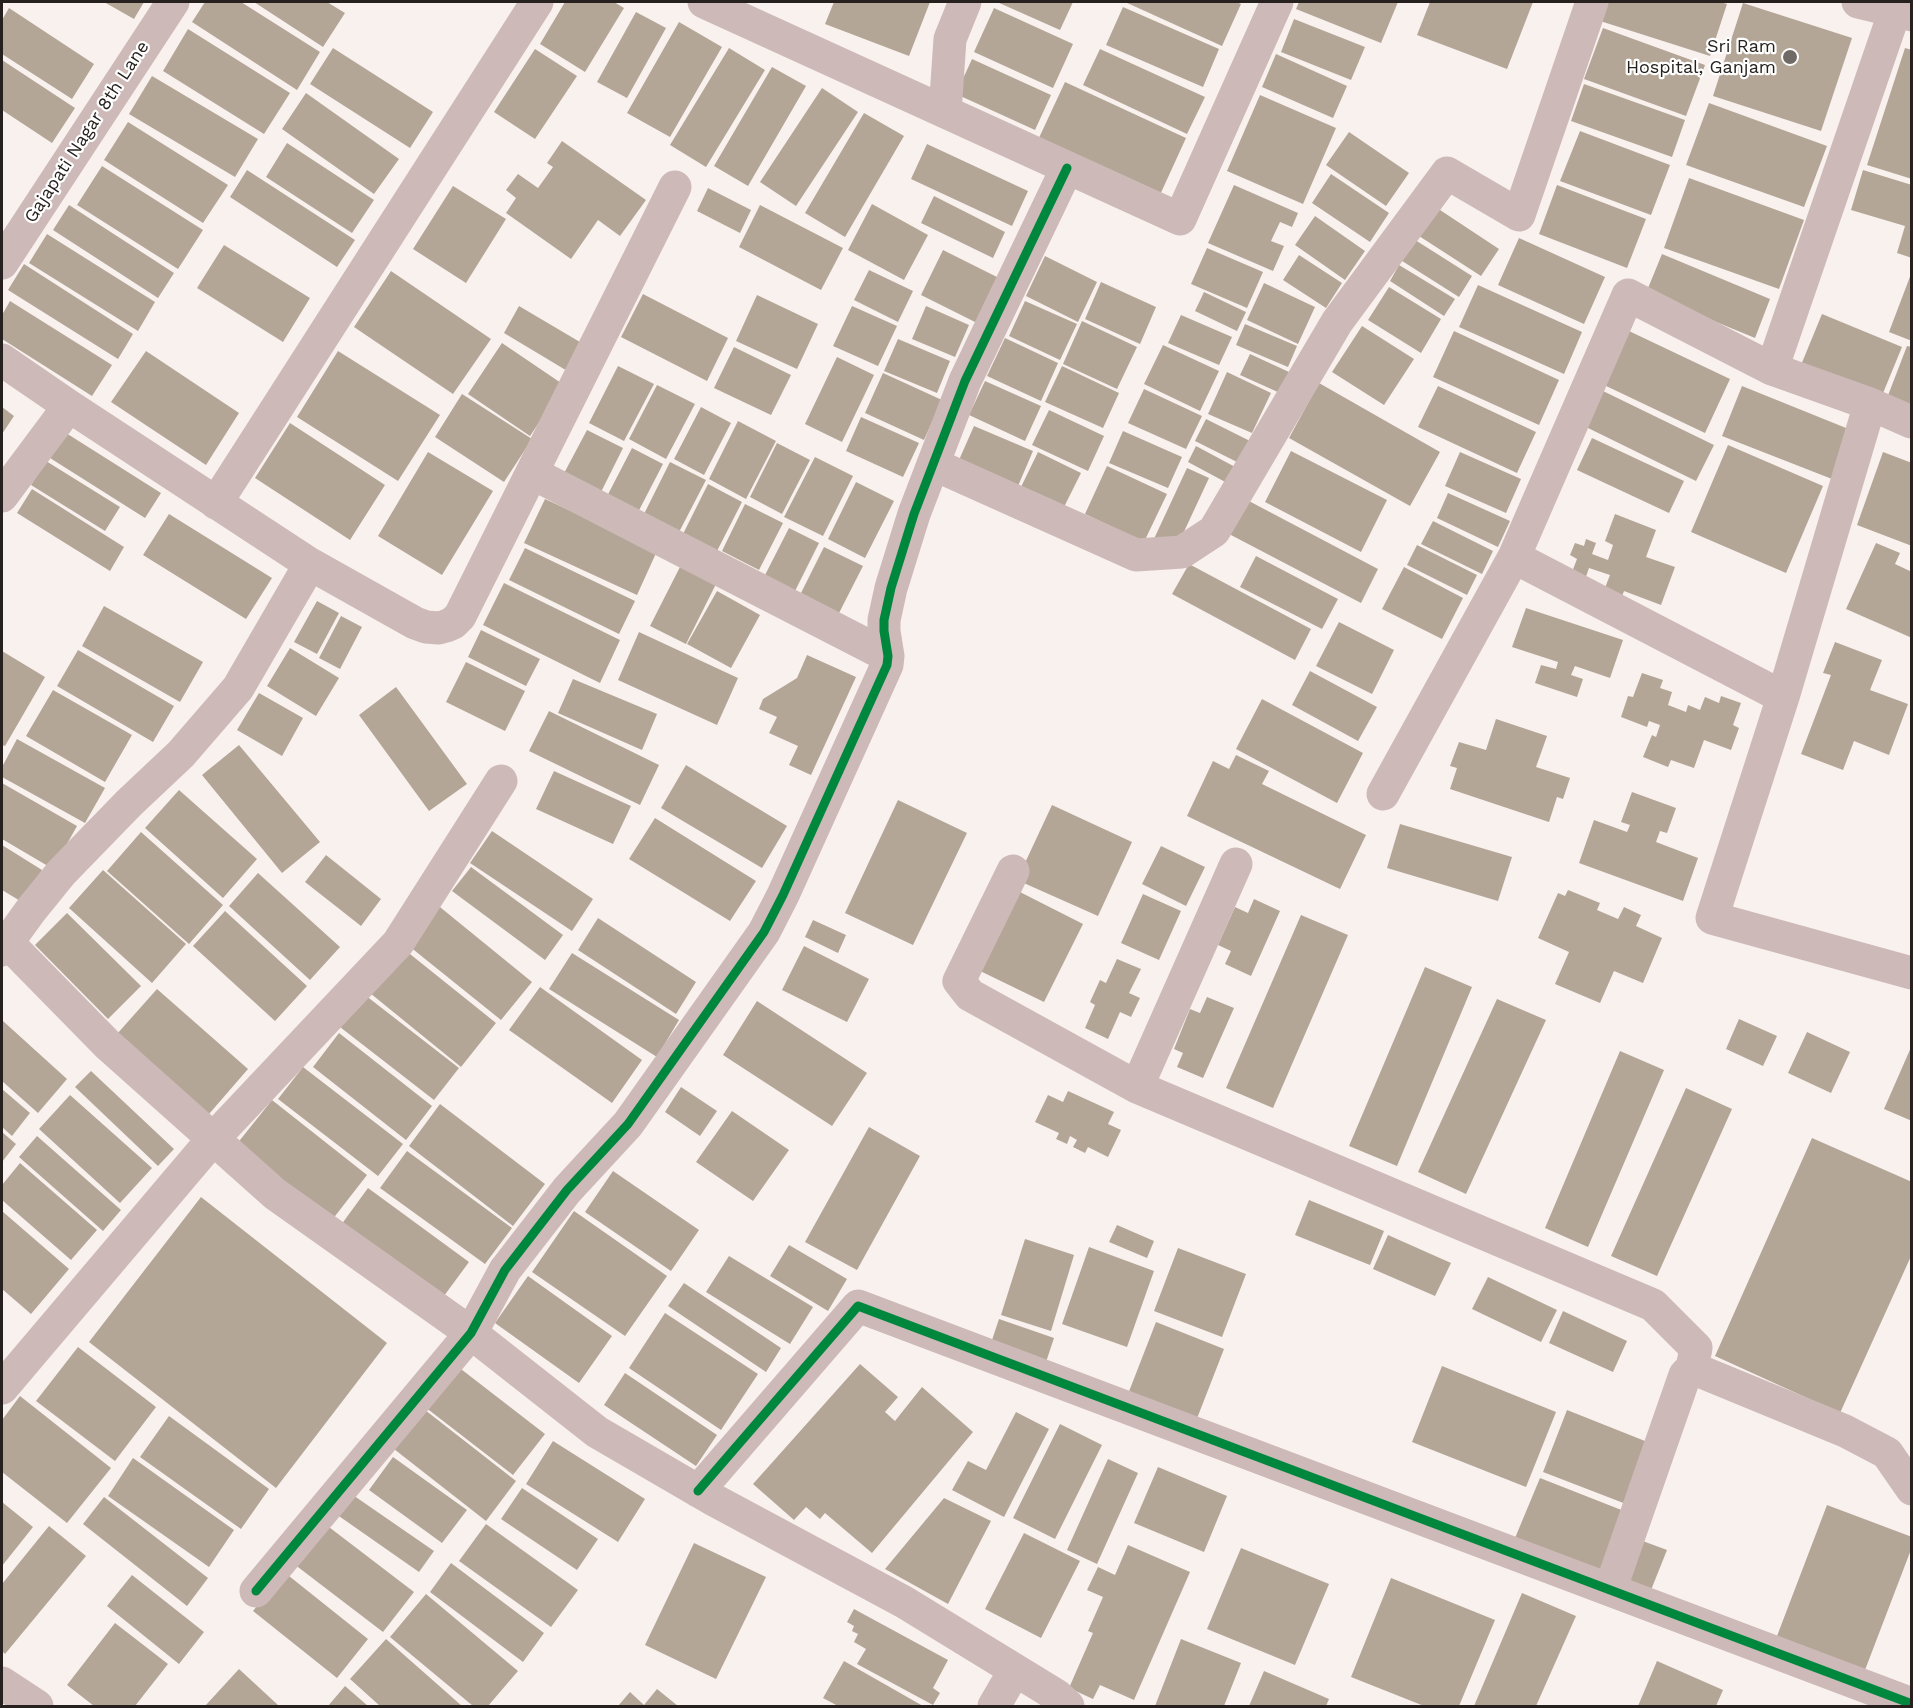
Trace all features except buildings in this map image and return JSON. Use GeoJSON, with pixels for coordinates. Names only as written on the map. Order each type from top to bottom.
{"type":"FeatureCollection","features":[{"type":"Feature","properties":{"kind":"street","name":"Gajapati Nagar 8th Lane"},"geometry":{"type":"LineString","coordinates":[[2,263],[173,2]]}},
{"type":"Feature","properties":{"kind":"street"},"geometry":{"type":"LineString","coordinates":[[216,503],[537,2]]}},
{"type":"Feature","properties":{"kind":"street"},"geometry":{"type":"LineString","coordinates":[[704,2],[1180,219],[1277,2]]}},
{"type":"Feature","properties":{"kind":"street"},"geometry":{"type":"LineString","coordinates":[[945,112],[950,39],[965,2]]}},
{"type":"Feature","properties":{"kind":"street"},"geometry":{"type":"LineString","coordinates":[[933,464],[1136,555],[1182,552],[1214,531],[1337,322],[1447,173],[1519,215],[1592,2]]}},
{"type":"Feature","properties":{"kind":"street"},"geometry":{"type":"LineString","coordinates":[[1772,369],[1902,9],[1858,2]]}},
{"type":"Feature","properties":{"kind":"street"},"geometry":{"type":"LineString","coordinates":[[256,1591],[471,1333],[505,1270],[567,1190],[628,1124],[764,932],[882,677],[888,656],[884,631],[886,609],[897,563],[965,381],[1067,168]]}},
{"type":"Feature","properties":{"kind":"street"},"geometry":{"type":"LineString","coordinates":[[2,360],[310,564],[415,623],[439,628],[453,623],[460,616],[675,187]]}},
{"type":"Feature","properties":{"kind":"street"},"geometry":{"type":"LineString","coordinates":[[1383,794],[1514,556],[1628,295],[1772,369],[1870,404],[1911,422]]}},
{"type":"Feature","properties":{"kind":"street"},"geometry":{"type":"LineString","coordinates":[[1870,404],[1783,696],[1712,918],[1911,973]]}},
{"type":"Feature","properties":{"kind":"street"},"geometry":{"type":"LineString","coordinates":[[2,496],[69,406]]}},
{"type":"Feature","properties":{"kind":"street"},"geometry":{"type":"LineString","coordinates":[[531,472],[888,656]]}},
{"type":"Feature","properties":{"kind":"street"},"geometry":{"type":"LineString","coordinates":[[1514,556],[1783,696]]}},
{"type":"Feature","properties":{"kind":"street"},"geometry":{"type":"LineString","coordinates":[[310,564],[238,688],[181,754],[129,803],[62,873],[4,946],[108,1045],[275,1194],[471,1333],[597,1432],[698,1491],[904,1602],[1056,1695],[1068,1707]]}},
{"type":"Feature","properties":{"kind":"street"},"geometry":{"type":"LineString","coordinates":[[2,1388],[213,1139],[398,943],[501,781]]}},
{"type":"Feature","properties":{"kind":"street"},"geometry":{"type":"LineString","coordinates":[[1137,1087],[1236,864]]}},
{"type":"Feature","properties":{"kind":"street"},"geometry":{"type":"LineString","coordinates":[[1013,871],[959,981],[970,994],[1137,1087],[1653,1305],[1696,1348],[1692,1368],[1685,1376],[1610,1590]]}},
{"type":"Feature","properties":{"kind":"street"},"geometry":{"type":"LineString","coordinates":[[698,1491],[858,1306],[1911,1704]]}},
{"type":"Feature","properties":{"kind":"street"},"geometry":{"type":"LineString","coordinates":[[1692,1368],[1845,1431],[1887,1453],[1911,1489]]}},
{"type":"Feature","properties":{"kind":"street"},"geometry":{"type":"LineString","coordinates":[[994,1707],[1015,1670]]}},
{"type":"Feature","properties":{"kind":"street"},"geometry":{"type":"LineString","coordinates":[[2,1683],[37,1707]]}},
{"type":"Feature","properties":{"kind":"cycle path"},"geometry":{"type":"LineString","coordinates":[[256,1591],[471,1333],[505,1270],[567,1190],[628,1124],[764,932],[887,665],[884,620],[891,588],[914,514],[965,381],[1067,168]]}},
{"type":"Feature","properties":{"kind":"cycle path"},"geometry":{"type":"LineString","coordinates":[[698,1491],[858,1306],[1912,1704]]}},
{"type":"Feature","properties":{"kind":"place","name":"Sri Ram Hospital, Ganjam"},"geometry":{"type":"Point","coordinates":[1790,57]}}]}
